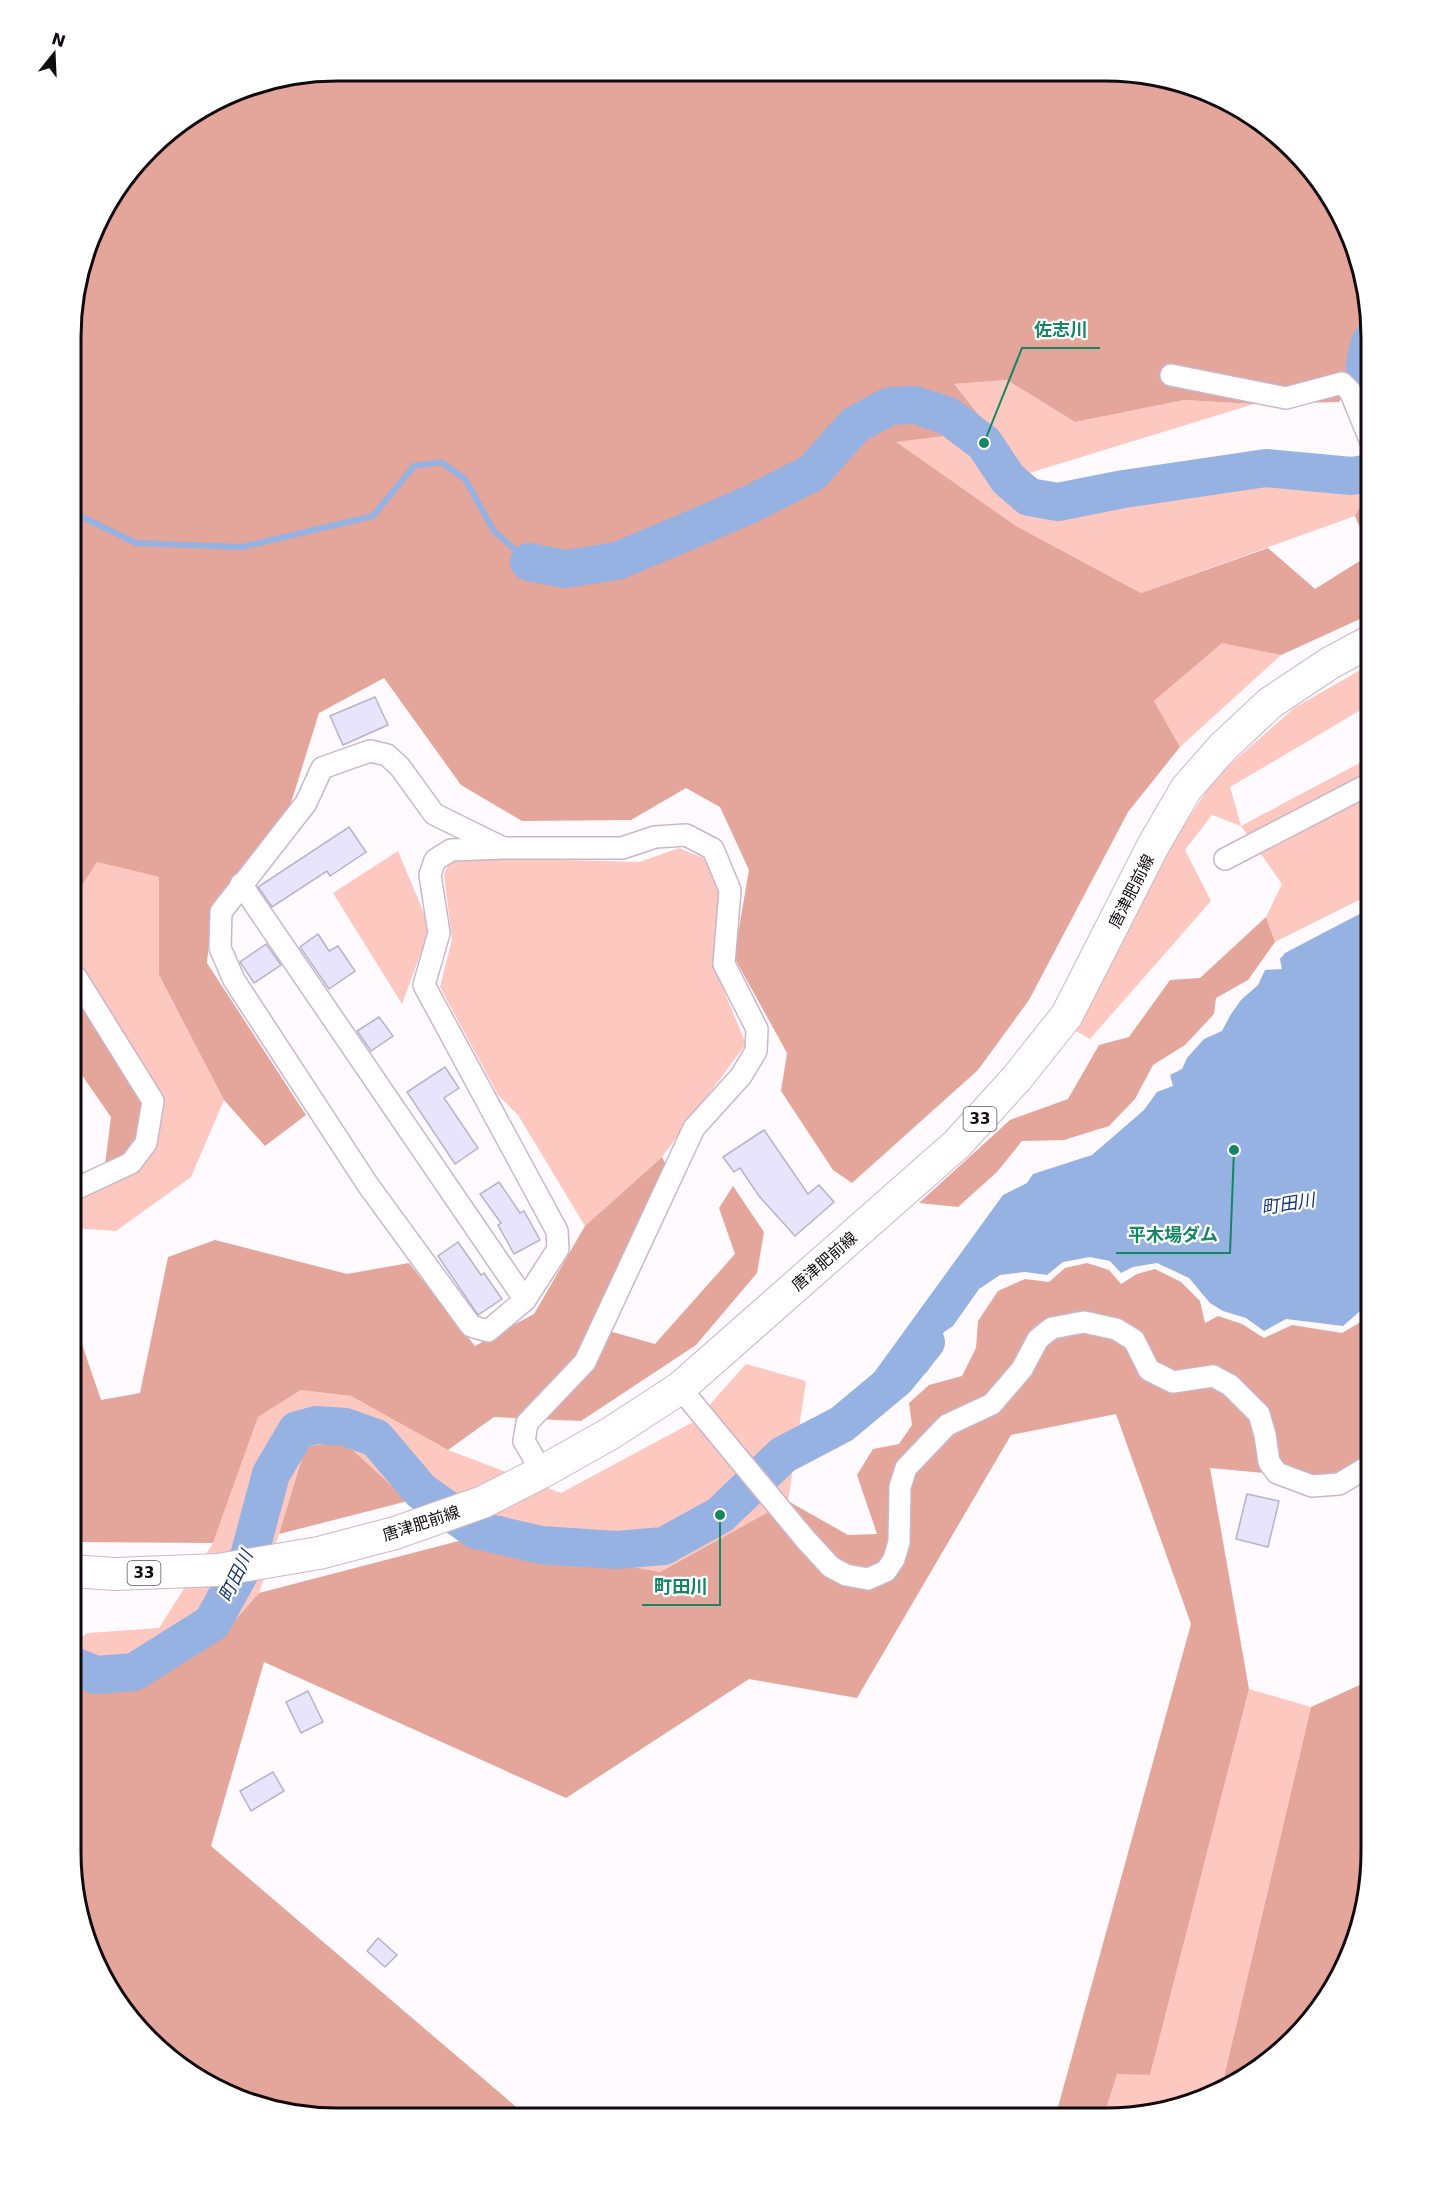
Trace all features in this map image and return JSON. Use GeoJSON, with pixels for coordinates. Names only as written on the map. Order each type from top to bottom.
{"type":"FeatureCollection","features":[{"type":"Feature","properties":{"kind":"main road","name":"唐津肥前線"},"geometry":{"type":"LineString","coordinates":[[81,1572],[115,1574],[218,1570],[320,1553],[395,1533],[483,1502],[611,1433],[680,1389],[957,1144],[1017,1078],[1067,1015],[1153,846],[1186,789],[1222,748],[1270,703],[1329,663],[1361,646]]}},
{"type":"Feature","properties":{"kind":"street"},"geometry":{"type":"LineString","coordinates":[[1171,375],[1286,398],[1342,383],[1350,391],[1361,418]]}},
{"type":"Feature","properties":{"kind":"street"},"geometry":{"type":"LineString","coordinates":[[503,848],[434,814],[400,767],[387,755],[370,751],[322,768],[306,802],[221,912],[220,948],[234,980],[368,1185],[471,1326],[488,1330],[525,1300],[558,1249],[557,1231],[424,985],[439,933],[430,875],[435,860],[450,850],[622,848],[655,837],[686,835],[713,849],[730,890],[724,964],[758,1029],[756,1051],[741,1076],[694,1128],[585,1362],[527,1423],[524,1441],[542,1472]]}},
{"type":"Feature","properties":{"kind":"street"},"geometry":{"type":"LineString","coordinates":[[1225,859],[1361,788]]}},
{"type":"Feature","properties":{"kind":"street"},"geometry":{"type":"LineString","coordinates":[[241,884],[525,1300]]}},
{"type":"Feature","properties":{"kind":"street"},"geometry":{"type":"LineString","coordinates":[[81,985],[153,1101],[146,1143],[131,1163],[81,1186]]}},
{"type":"Feature","properties":{"kind":"street"},"geometry":{"type":"LineString","coordinates":[[680,1389],[831,1567],[846,1575],[868,1579],[885,1571],[894,1559],[899,1542],[900,1487],[906,1468],[947,1425],[992,1404],[1022,1369],[1038,1339],[1053,1328],[1084,1322],[1116,1329],[1134,1340],[1149,1370],[1173,1382],[1213,1376],[1230,1385],[1258,1414],[1265,1435],[1269,1462],[1277,1473],[1312,1486],[1339,1484],[1361,1471]]}},
{"type":"Feature","properties":{"kind":"shaded area"},"geometry":{"type":"Polygon","coordinates":[[[337,81],[1105,81],[1138,83],[1203,100],[1233,115],[1261,134],[1286,156],[1308,181],[1335,224],[1342,239],[1356,287],[1361,337],[1360,376],[1339,402],[1254,404],[1184,400],[1075,422],[1007,380],[954,384],[1026,474],[1012,487],[946,436],[896,442],[1016,526],[1141,593],[1268,548],[1315,589],[1361,560],[1361,619],[1281,655],[1222,643],[1154,701],[1180,747],[1128,812],[1029,1000],[978,1070],[852,1183],[833,1170],[781,1091],[787,1053],[734,957],[749,870],[720,807],[686,788],[631,820],[522,821],[461,785],[384,678],[319,713],[291,803],[212,908],[207,963],[306,1115],[265,1146],[224,1100],[159,975],[159,877],[97,862],[81,887],[81,337],[83,304],[100,239],[115,209],[134,181],[156,156],[181,134],[224,107],[239,100],[287,86],[337,81]]]}},
{"type":"Feature","properties":{"kind":"shaded area"},"geometry":{"type":"Polygon","coordinates":[[[1007,380],[1075,422],[1184,400],[1254,404],[1026,474],[954,384],[1007,380]]]}},
{"type":"Feature","properties":{"kind":"shaded area"},"geometry":{"type":"Polygon","coordinates":[[[946,436],[1008,479],[1025,508],[1263,476],[1361,485],[1361,505],[1355,516],[1141,593],[1016,526],[895,442],[946,436]]]}},
{"type":"Feature","properties":{"kind":"shaded area"},"geometry":{"type":"Polygon","coordinates":[[[1361,505],[1361,530],[1355,516],[1361,505]]]}},
{"type":"Feature","properties":{"kind":"shaded area"},"geometry":{"type":"Polygon","coordinates":[[[1222,642],[1281,655],[1180,747],[1154,701],[1222,642]]]}},
{"type":"Feature","properties":{"kind":"shaded area"},"geometry":{"type":"Polygon","coordinates":[[[1361,670],[1361,710],[1230,787],[1241,826],[1212,815],[1185,850],[1211,901],[1090,1039],[1074,1030],[1172,843],[1216,777],[1294,708],[1361,670]]]}},
{"type":"Feature","properties":{"kind":"shaded area"},"geometry":{"type":"Polygon","coordinates":[[[1361,762],[1361,899],[1275,942],[1266,917],[1282,884],[1241,826],[1361,762]]]}},
{"type":"Feature","properties":{"kind":"shaded area"},"geometry":{"type":"Polygon","coordinates":[[[679,848],[713,862],[722,899],[715,969],[746,1044],[662,1157],[585,1226],[518,1115],[498,1095],[440,987],[452,939],[444,875],[451,857],[640,862],[679,848]]]}},
{"type":"Feature","properties":{"kind":"shaded area"},"geometry":{"type":"Polygon","coordinates":[[[398,851],[430,928],[402,1004],[333,893],[398,851]]]}},
{"type":"Feature","properties":{"kind":"shaded area"},"geometry":{"type":"Polygon","coordinates":[[[97,862],[159,877],[159,975],[224,1100],[191,1177],[116,1231],[81,1229],[81,1177],[135,1148],[81,1012],[81,887],[97,862]]]}},
{"type":"Feature","properties":{"kind":"shaded area"},"geometry":{"type":"Polygon","coordinates":[[[1266,917],[1275,942],[1248,980],[1216,998],[1214,1014],[1185,1045],[1153,1065],[1135,1099],[1109,1126],[1064,1140],[1022,1141],[997,1172],[958,1207],[919,1203],[1010,1120],[1068,1099],[1099,1045],[1129,1037],[1170,980],[1200,978],[1266,917]]]}},
{"type":"Feature","properties":{"kind":"shaded area"},"geometry":{"type":"Polygon","coordinates":[[[81,1004],[144,1106],[135,1148],[105,1165],[111,1117],[81,1074],[81,1004]]]}},
{"type":"Feature","properties":{"kind":"shaded area"},"geometry":{"type":"Polygon","coordinates":[[[662,1157],[669,1171],[591,1326],[655,1344],[735,1254],[719,1208],[733,1186],[764,1232],[757,1273],[696,1345],[581,1421],[494,1417],[448,1450],[351,1396],[301,1390],[258,1417],[213,1543],[81,1542],[81,1341],[101,1400],[140,1393],[168,1257],[215,1240],[347,1274],[409,1263],[475,1346],[534,1314],[585,1226],[662,1157]]]}},
{"type":"Feature","properties":{"kind":"shaded area"},"geometry":{"type":"Polygon","coordinates":[[[1087,1263],[1109,1270],[1121,1284],[1137,1274],[1155,1269],[1181,1282],[1200,1301],[1205,1323],[1218,1316],[1242,1324],[1264,1338],[1292,1325],[1342,1333],[1361,1322],[1361,1482],[1210,1468],[1249,1689],[1150,2075],[1117,2074],[1106,2108],[1058,2108],[1191,1624],[1116,1414],[1011,1435],[857,1698],[749,1679],[566,1798],[264,1662],[211,1846],[517,2108],[337,2108],[304,2106],[271,2099],[239,2089],[195,2065],[156,2033],[134,2008],[115,1980],[100,1950],[83,1885],[81,1657],[156,1673],[228,1628],[259,1593],[474,1537],[660,1572],[788,1501],[848,1535],[877,1534],[857,1475],[873,1449],[899,1444],[912,1425],[909,1403],[929,1385],[962,1376],[976,1348],[978,1321],[998,1291],[1025,1279],[1049,1282],[1065,1268],[1087,1263]]]}},
{"type":"Feature","properties":{"kind":"shaded area"},"geometry":{"type":"Polygon","coordinates":[[[746,1364],[806,1381],[788,1501],[660,1572],[474,1537],[408,1501],[345,1444],[307,1446],[259,1593],[228,1628],[156,1673],[81,1657],[81,1637],[88,1633],[159,1628],[213,1543],[258,1417],[301,1390],[351,1396],[448,1450],[561,1493],[695,1421],[746,1364]]]}},
{"type":"Feature","properties":{"kind":"shaded area"},"geometry":{"type":"Polygon","coordinates":[[[345,1443],[408,1501],[279,1534],[306,1446],[345,1443]]]}},
{"type":"Feature","properties":{"kind":"shaded area"},"geometry":{"type":"Polygon","coordinates":[[[1361,1684],[1361,1852],[1356,1902],[1342,1950],[1327,1980],[1308,2008],[1286,2033],[1261,2055],[1224,2079],[1311,1707],[1361,1684]]]}},
{"type":"Feature","properties":{"kind":"shaded area"},"geometry":{"type":"Polygon","coordinates":[[[1249,1689],[1311,1707],[1224,2079],[1203,2089],[1155,2103],[1106,2108],[1117,2073],[1150,2075],[1249,1689]]]}},
{"type":"Feature","properties":{"kind":"water"},"geometry":{"type":"Polygon","coordinates":[[[1361,913],[1361,1312],[1343,1326],[1286,1319],[1264,1331],[1246,1318],[1223,1311],[1210,1303],[1189,1278],[1157,1263],[1133,1267],[1121,1273],[1110,1261],[1090,1257],[1063,1262],[1047,1275],[1025,1272],[1000,1275],[979,1289],[953,1326],[944,1332],[939,1341],[939,1353],[927,1372],[910,1383],[897,1387],[884,1370],[868,1381],[1003,1195],[1027,1183],[1033,1174],[1092,1155],[1144,1110],[1157,1092],[1173,1086],[1170,1075],[1182,1069],[1187,1058],[1204,1039],[1222,1031],[1241,1000],[1258,985],[1265,970],[1282,969],[1280,959],[1285,953],[1361,913]]]}},
{"type":"Feature","properties":{"kind":"building"},"geometry":{"type":"Polygon","coordinates":[[[375,697],[388,725],[343,745],[330,716],[375,697]]]}},
{"type":"Feature","properties":{"kind":"building"},"geometry":{"type":"Polygon","coordinates":[[[349,827],[366,852],[330,876],[327,871],[272,907],[258,887],[349,827]]]}},
{"type":"Feature","properties":{"kind":"building"},"geometry":{"type":"Polygon","coordinates":[[[318,934],[329,951],[338,946],[355,971],[329,989],[300,947],[318,934]]]}},
{"type":"Feature","properties":{"kind":"building"},"geometry":{"type":"Polygon","coordinates":[[[266,944],[281,965],[254,983],[240,962],[266,944]]]}},
{"type":"Feature","properties":{"kind":"building"},"geometry":{"type":"Polygon","coordinates":[[[379,1017],[393,1036],[371,1051],[357,1031],[379,1017]]]}},
{"type":"Feature","properties":{"kind":"building"},"geometry":{"type":"Polygon","coordinates":[[[445,1067],[459,1088],[444,1098],[478,1148],[455,1164],[407,1092],[445,1067]]]}},
{"type":"Feature","properties":{"kind":"building"},"geometry":{"type":"Polygon","coordinates":[[[764,1130],[808,1194],[819,1185],[834,1202],[795,1236],[759,1196],[740,1168],[734,1172],[723,1157],[764,1130]]]}},
{"type":"Feature","properties":{"kind":"building"},"geometry":{"type":"Polygon","coordinates":[[[499,1182],[520,1213],[524,1211],[540,1240],[514,1254],[498,1225],[501,1223],[480,1194],[499,1182]]]}},
{"type":"Feature","properties":{"kind":"building"},"geometry":{"type":"Polygon","coordinates":[[[458,1242],[481,1275],[484,1273],[502,1299],[478,1315],[438,1256],[458,1242]]]}},
{"type":"Feature","properties":{"kind":"building"},"geometry":{"type":"Polygon","coordinates":[[[1247,1494],[1279,1501],[1268,1547],[1236,1539],[1247,1494]]]}},
{"type":"Feature","properties":{"kind":"building"},"geometry":{"type":"Polygon","coordinates":[[[308,1691],[323,1722],[301,1733],[286,1702],[308,1691]]]}},
{"type":"Feature","properties":{"kind":"building"},"geometry":{"type":"Polygon","coordinates":[[[273,1772],[284,1791],[251,1811],[240,1791],[273,1772]]]}},
{"type":"Feature","properties":{"kind":"building"},"geometry":{"type":"Polygon","coordinates":[[[378,1938],[397,1955],[385,1967],[367,1951],[378,1938]]]}},
{"type":"Feature","properties":{"kind":"waterway"},"geometry":{"type":"LineString","coordinates":[[529,562],[565,569],[617,561],[684,533],[751,504],[812,473],[855,425],[890,406],[915,405],[948,416],[984,443],[1008,479],[1029,497],[1058,502],[1124,489],[1266,468],[1351,476],[1361,474]]}},
{"type":"Feature","properties":{"kind":"waterway"},"geometry":{"type":"LineString","coordinates":[[81,516],[136,543],[242,547],[373,516],[414,466],[441,462],[465,479],[494,531],[529,562]]}},
{"type":"Feature","properties":{"kind":"waterway","name":"町田川"},"geometry":{"type":"LineString","coordinates":[[81,1669],[96,1675],[134,1672],[212,1623],[249,1556],[271,1474],[297,1430],[316,1425],[345,1427],[376,1438],[421,1491],[476,1530],[541,1545],[616,1550],[664,1546],[720,1515],[783,1455],[842,1424],[896,1379],[926,1342]]}},
{"type":"Feature","properties":{"kind":"place","name":"佐志川"},"geometry":{"type":"Point","coordinates":[984,443]}},
{"type":"Feature","properties":{"kind":"place","name":"平木場ダム"},"geometry":{"type":"Point","coordinates":[1234,1150]}},
{"type":"Feature","properties":{"kind":"place","name":"町田川"},"geometry":{"type":"Point","coordinates":[720,1515]}}]}
